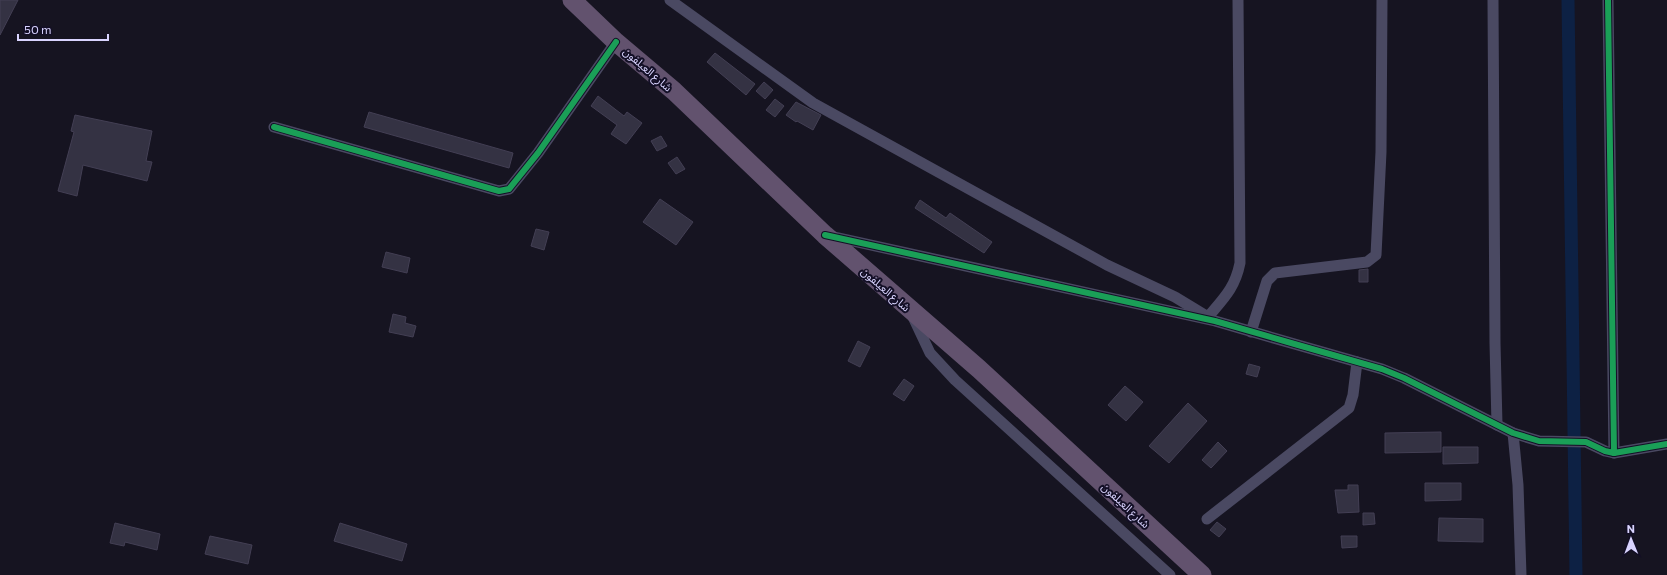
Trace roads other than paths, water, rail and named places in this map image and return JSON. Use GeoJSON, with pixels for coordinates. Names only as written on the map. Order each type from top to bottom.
{"type":"FeatureCollection","features":[{"type":"Feature","properties":{"kind":"highway","name":"شارع العيلفون"},"geometry":{"type":"LineString","coordinates":[[572,0],[616,42],[674,91],[825,235],[979,369],[1202,575]]}},
{"type":"Feature","properties":{"kind":"street"},"geometry":{"type":"LineString","coordinates":[[1212,319],[1237,279],[1240,263],[1238,0]]}},
{"type":"Feature","properties":{"kind":"street"},"geometry":{"type":"LineString","coordinates":[[1251,332],[1267,281],[1275,273],[1367,262],[1376,255],[1381,152],[1382,0]]}},
{"type":"Feature","properties":{"kind":"street"},"geometry":{"type":"LineString","coordinates":[[1493,0],[1495,343],[1497,425]]}},
{"type":"Feature","properties":{"kind":"street"},"geometry":{"type":"LineString","coordinates":[[1608,0],[1614,453]]}},
{"type":"Feature","properties":{"kind":"street"},"geometry":{"type":"LineString","coordinates":[[673,1],[813,103],[1107,265],[1175,297],[1212,319]]}},
{"type":"Feature","properties":{"kind":"street"},"geometry":{"type":"LineString","coordinates":[[274,127],[499,191],[509,189],[538,153],[616,42]]}},
{"type":"Feature","properties":{"kind":"street"},"geometry":{"type":"LineString","coordinates":[[825,235],[1212,319],[1251,332],[1358,362],[1404,378],[1513,433],[1539,441],[1586,442],[1605,451],[1614,453],[1667,444]]}},
{"type":"Feature","properties":{"kind":"street"},"geometry":{"type":"LineString","coordinates":[[909,309],[930,354],[955,380],[1170,575]]}},
{"type":"Feature","properties":{"kind":"street"},"geometry":{"type":"LineString","coordinates":[[1207,519],[1349,408],[1353,396],[1358,362]]}},
{"type":"Feature","properties":{"kind":"street"},"geometry":{"type":"LineString","coordinates":[[1513,433],[1518,485],[1520,575]]}},
{"type":"Feature","properties":{"kind":"waterway"},"geometry":{"type":"LineString","coordinates":[[1568,0],[1576,575]]}}]}
